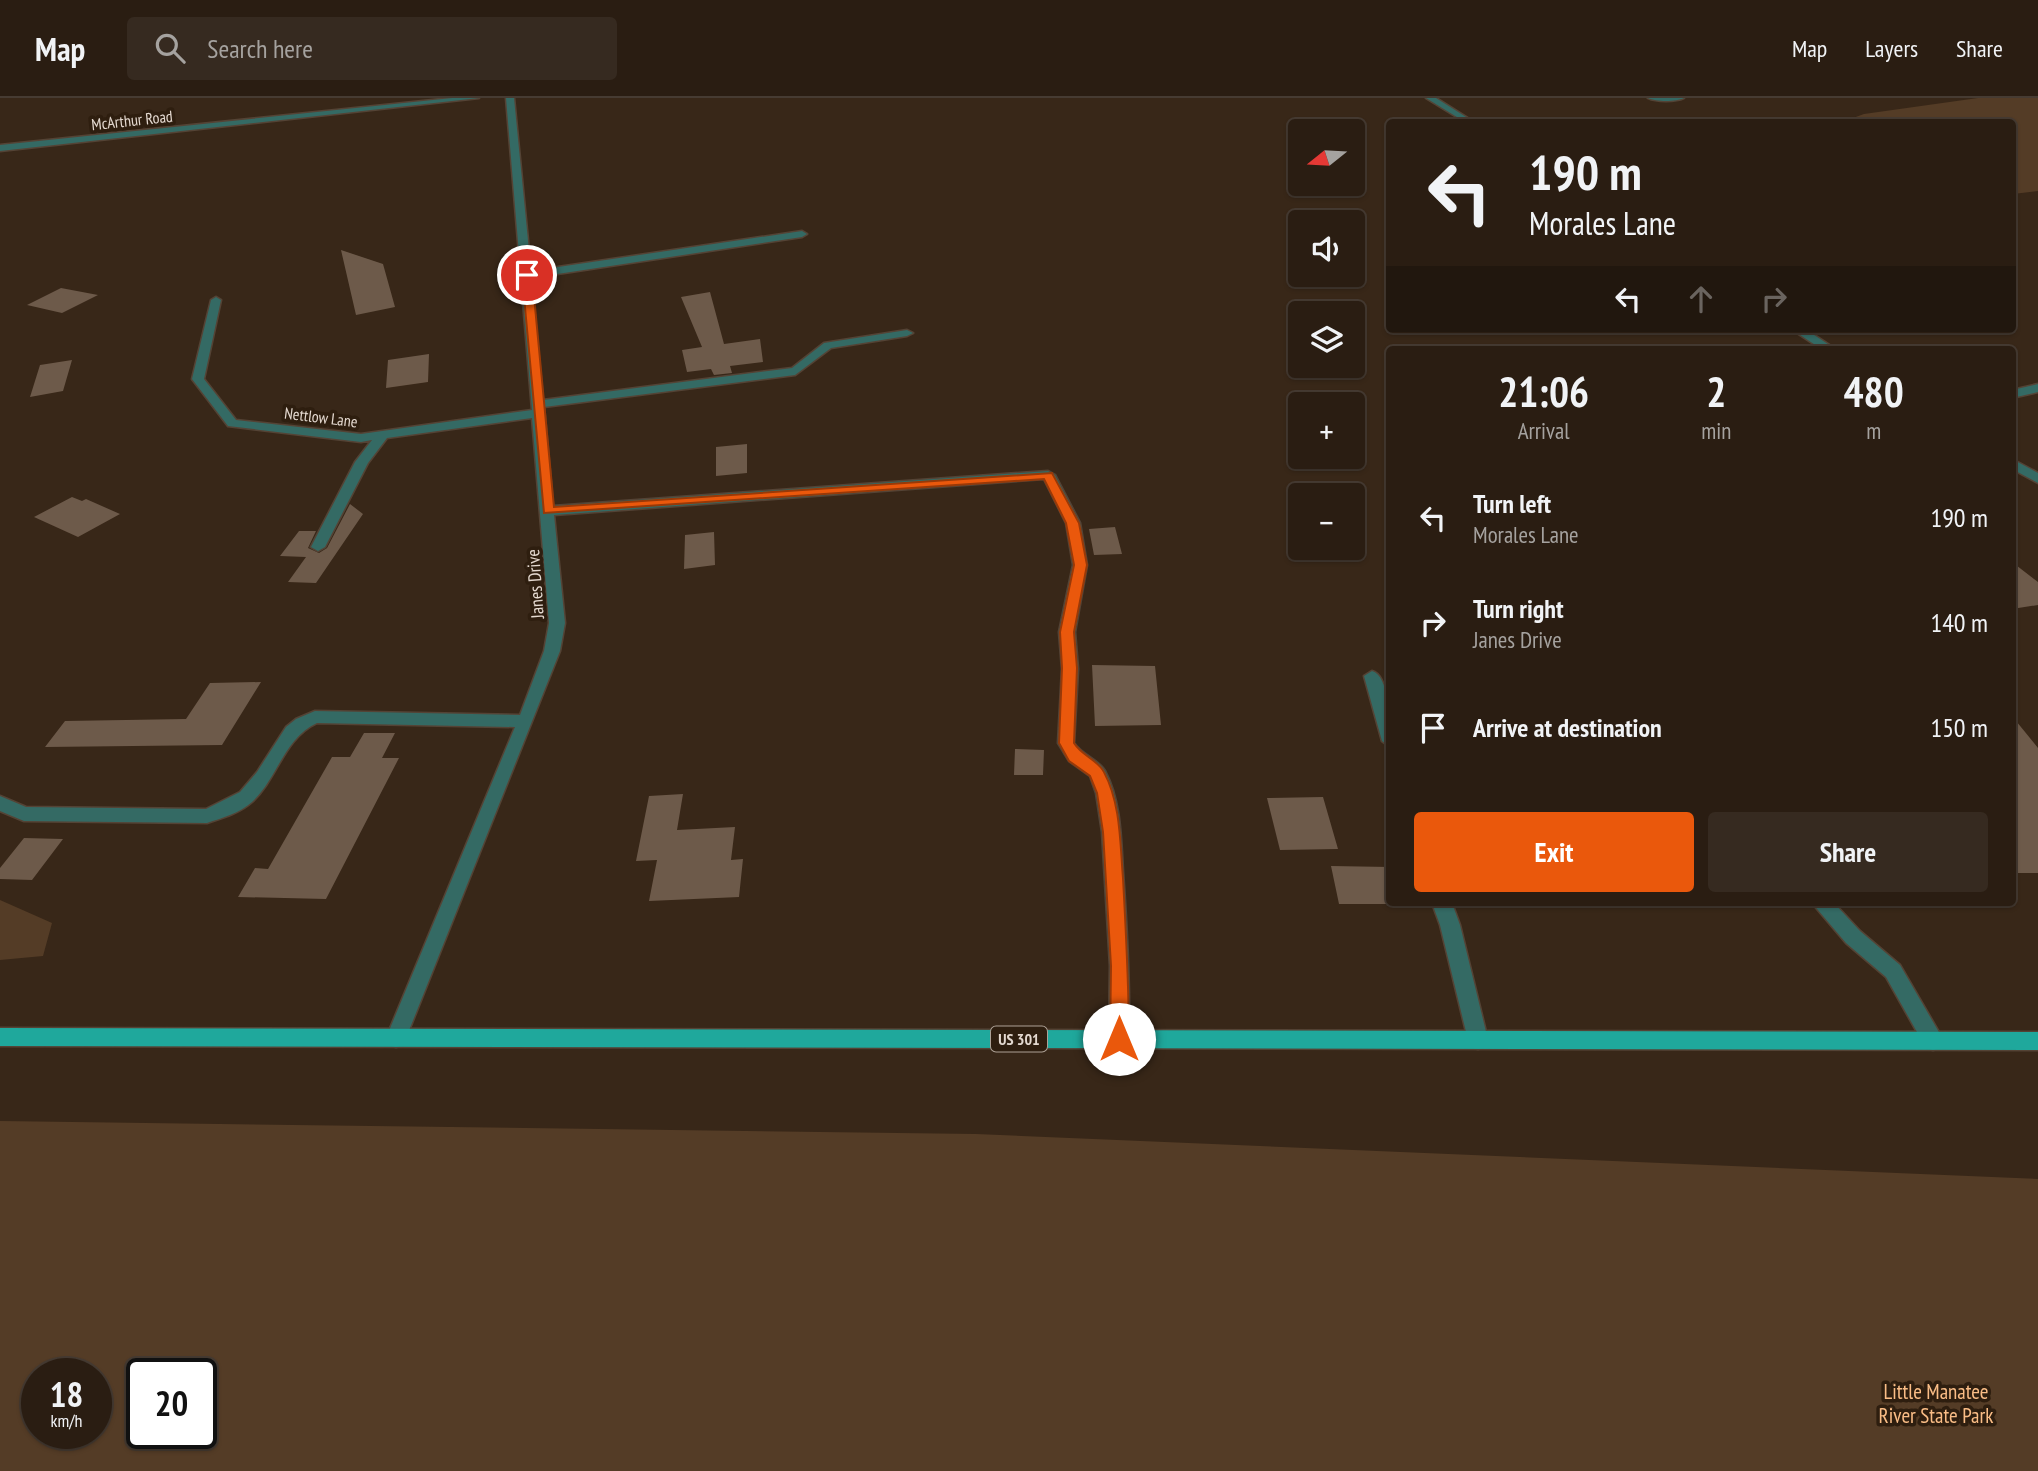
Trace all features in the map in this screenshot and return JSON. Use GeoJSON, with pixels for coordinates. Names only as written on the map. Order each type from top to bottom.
{"type":"FeatureCollection","features":[{"type":"Feature","properties":{"kind":"main road","name":"US 301"},"geometry":{"type":"LineString","coordinates":[[0,1037],[2038,1041]]}},
{"type":"Feature","properties":{"kind":"street","name":"McArthur Road"},"geometry":{"type":"LineString","coordinates":[[0,148],[475,98]]}},
{"type":"Feature","properties":{"kind":"street","name":"Janes Drive"},"geometry":{"type":"LineString","coordinates":[[396,1038],[526,721],[552,651],[557,623],[540,409],[510,98]]}},
{"type":"Feature","properties":{"kind":"street"},"geometry":{"type":"LineString","coordinates":[[1430,98],[1465,119]]}},
{"type":"Feature","properties":{"kind":"street"},"geometry":{"type":"LineString","coordinates":[[1652,98],[1680,98]]}},
{"type":"Feature","properties":{"kind":"street"},"geometry":{"type":"LineString","coordinates":[[527,275],[802,234]]}},
{"type":"Feature","properties":{"kind":"street","name":"Nettlow Lane"},"geometry":{"type":"LineString","coordinates":[[216,300],[198,379],[232,423],[361,438],[795,371],[828,345],[907,333]]}},
{"type":"Feature","properties":{"kind":"street"},"geometry":{"type":"LineString","coordinates":[[1803,333],[1825,346]]}},
{"type":"Feature","properties":{"kind":"street"},"geometry":{"type":"LineString","coordinates":[[2016,393],[2038,388]]}},
{"type":"Feature","properties":{"kind":"street"},"geometry":{"type":"LineString","coordinates":[[318,547],[362,462],[382,436]]}},
{"type":"Feature","properties":{"kind":"street"},"geometry":{"type":"LineString","coordinates":[[2016,465],[2038,479]]}},
{"type":"Feature","properties":{"kind":"street"},"geometry":{"type":"LineString","coordinates":[[548,511],[1048,475],[1073,523],[1080,565],[1067,632],[1070,668],[1066,743],[1075,757],[1097,772],[1105,793],[1111,832],[1120,966],[1119,1039]]}},
{"type":"Feature","properties":{"kind":"street"},"geometry":{"type":"LineString","coordinates":[[1372,676],[1386,727]]}},
{"type":"Feature","properties":{"kind":"street"},"geometry":{"type":"LineString","coordinates":[[0,803],[24,814],[207,816],[232,808],[248,796],[291,731],[301,722],[315,717],[526,721]]}},
{"type":"Feature","properties":{"kind":"street"},"geometry":{"type":"LineString","coordinates":[[1443,906],[1478,1040]]}},
{"type":"Feature","properties":{"kind":"street"},"geometry":{"type":"LineString","coordinates":[[1825,906],[1853,937],[1893,971],[1933,1041]]}},
{"type":"Feature","properties":{"kind":"green space"},"geometry":{"type":"Polygon","coordinates":[[[1978,98],[2038,98],[2038,191],[2016,194],[2016,119],[1853,118],[1864,114],[1978,98]]]}},
{"type":"Feature","properties":{"kind":"green space"},"geometry":{"type":"Polygon","coordinates":[[[0,900],[52,923],[43,956],[0,960],[0,900]]]}},
{"type":"Feature","properties":{"kind":"green space","name":"Little Manatee River State Park"},"geometry":{"type":"Polygon","coordinates":[[[0,1121],[976,1134],[2038,1179],[2038,1471],[0,1471],[0,1121]]]}},
{"type":"Feature","properties":{"kind":"building"},"geometry":{"type":"Polygon","coordinates":[[[341,250],[383,264],[395,307],[356,315],[341,250]]]}},
{"type":"Feature","properties":{"kind":"building"},"geometry":{"type":"Polygon","coordinates":[[[61,288],[98,295],[62,313],[27,305],[61,288]]]}},
{"type":"Feature","properties":{"kind":"building"},"geometry":{"type":"Polygon","coordinates":[[[710,292],[724,344],[760,339],[763,362],[730,366],[732,373],[714,375],[711,369],[687,372],[682,350],[702,347],[681,297],[710,292]]]}},
{"type":"Feature","properties":{"kind":"building"},"geometry":{"type":"Polygon","coordinates":[[[429,354],[428,382],[386,388],[388,360],[429,354]]]}},
{"type":"Feature","properties":{"kind":"building"},"geometry":{"type":"Polygon","coordinates":[[[72,360],[63,391],[30,397],[40,365],[72,360]]]}},
{"type":"Feature","properties":{"kind":"building"},"geometry":{"type":"Polygon","coordinates":[[[747,444],[747,473],[716,476],[716,447],[747,444]]]}},
{"type":"Feature","properties":{"kind":"building"},"geometry":{"type":"Polygon","coordinates":[[[72,497],[82,501],[86,499],[120,514],[78,537],[34,517],[72,497]]]}},
{"type":"Feature","properties":{"kind":"building"},"geometry":{"type":"Polygon","coordinates":[[[350,504],[363,514],[316,583],[288,582],[306,557],[280,556],[299,531],[316,531],[308,548],[319,553],[327,548],[350,504]]]}},
{"type":"Feature","properties":{"kind":"building"},"geometry":{"type":"Polygon","coordinates":[[[1115,527],[1122,554],[1094,555],[1089,529],[1115,527]]]}},
{"type":"Feature","properties":{"kind":"building"},"geometry":{"type":"Polygon","coordinates":[[[714,532],[715,565],[684,569],[685,535],[714,532]]]}},
{"type":"Feature","properties":{"kind":"building"},"geometry":{"type":"Polygon","coordinates":[[[2016,565],[2038,582],[2038,605],[2016,608],[2016,565]]]}},
{"type":"Feature","properties":{"kind":"building"},"geometry":{"type":"Polygon","coordinates":[[[1092,665],[1155,666],[1161,725],[1095,726],[1092,665]]]}},
{"type":"Feature","properties":{"kind":"building"},"geometry":{"type":"Polygon","coordinates":[[[261,682],[222,745],[45,747],[65,721],[186,719],[210,683],[261,682]]]}},
{"type":"Feature","properties":{"kind":"building"},"geometry":{"type":"Polygon","coordinates":[[[2016,721],[2038,748],[2038,873],[2016,873],[2016,721]]]}},
{"type":"Feature","properties":{"kind":"building"},"geometry":{"type":"Polygon","coordinates":[[[364,733],[395,733],[382,758],[399,758],[326,899],[238,897],[255,868],[268,869],[332,757],[350,757],[364,733]]]}},
{"type":"Feature","properties":{"kind":"building"},"geometry":{"type":"Polygon","coordinates":[[[1015,749],[1044,750],[1043,775],[1014,775],[1015,749]]]}},
{"type":"Feature","properties":{"kind":"building"},"geometry":{"type":"Polygon","coordinates":[[[683,794],[677,830],[735,827],[731,860],[743,859],[739,897],[649,901],[657,860],[636,861],[649,796],[683,794]]]}},
{"type":"Feature","properties":{"kind":"building"},"geometry":{"type":"Polygon","coordinates":[[[1323,797],[1338,849],[1280,850],[1267,798],[1323,797]]]}},
{"type":"Feature","properties":{"kind":"building"},"geometry":{"type":"Polygon","coordinates":[[[24,838],[63,839],[32,880],[0,879],[0,868],[24,838]]]}},
{"type":"Feature","properties":{"kind":"building"},"geometry":{"type":"Polygon","coordinates":[[[1331,866],[1386,867],[1386,904],[1339,904],[1331,866]]]}},
{"type":"Feature","properties":{"kind":"route"},"geometry":{"type":"LineString","coordinates":[[527,275],[548,511],[1048,475],[1073,523],[1077,540],[1080,565],[1067,632],[1070,668],[1066,743],[1075,757],[1097,772],[1105,793],[1111,832],[1120,966],[1119,1039]]}}]}
